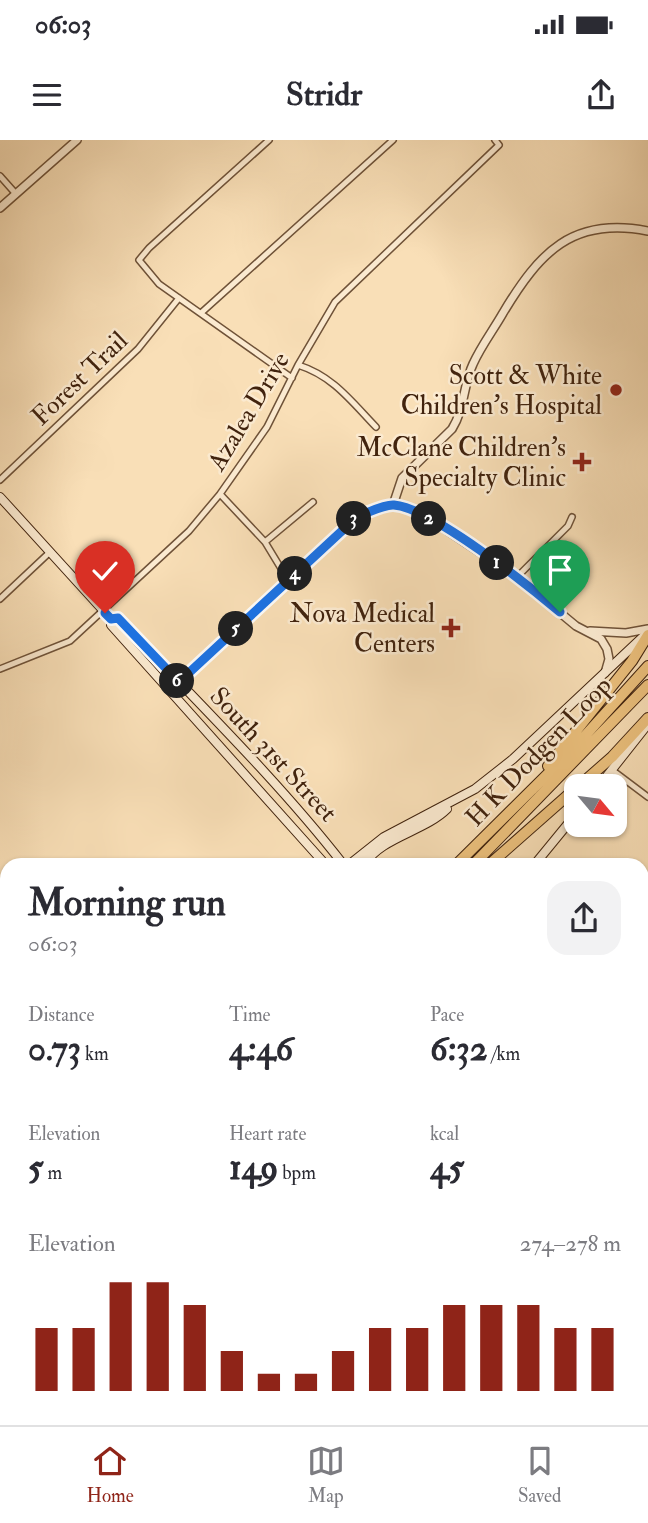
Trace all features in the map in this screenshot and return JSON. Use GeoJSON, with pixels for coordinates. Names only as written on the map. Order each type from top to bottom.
{"type":"FeatureCollection","features":[{"type":"Feature","properties":{"kind":"highway"},"geometry":{"type":"LineString","coordinates":[[485,837],[556,757],[632,661],[648,632]]}},
{"type":"Feature","properties":{"kind":"highway","name":"H K Dodgen Loop"},"geometry":{"type":"LineString","coordinates":[[463,858],[573,749],[648,666]]}},
{"type":"Feature","properties":{"kind":"highway","name":"H K Dodgen Loop"},"geometry":{"type":"LineString","coordinates":[[480,858],[648,685]]}},
{"type":"Feature","properties":{"kind":"highway"},"geometry":{"type":"LineString","coordinates":[[592,774],[648,718]]}},
{"type":"Feature","properties":{"kind":"highway"},"geometry":{"type":"LineString","coordinates":[[497,858],[564,799]]}},
{"type":"Feature","properties":{"kind":"main road","name":"South 31st Street"},"geometry":{"type":"LineString","coordinates":[[0,497],[104,611],[111,619],[111,625],[271,806],[320,858]]}},
{"type":"Feature","properties":{"kind":"main road","name":"South 31st Street"},"geometry":{"type":"LineString","coordinates":[[111,619],[118,618],[179,682],[303,815],[338,858]]}},
{"type":"Feature","properties":{"kind":"main road"},"geometry":{"type":"LineString","coordinates":[[358,858],[384,837],[475,789],[513,759],[648,632]]}},
{"type":"Feature","properties":{"kind":"main road"},"geometry":{"type":"LineString","coordinates":[[609,774],[648,724]]}},
{"type":"Feature","properties":{"kind":"main road"},"geometry":{"type":"LineString","coordinates":[[370,858],[390,843],[438,818],[453,802]]}},
{"type":"Feature","properties":{"kind":"main road"},"geometry":{"type":"LineString","coordinates":[[540,858],[564,829]]}},
{"type":"Feature","properties":{"kind":"main road"},"geometry":{"type":"LineString","coordinates":[[312,848],[315,858]]}},
{"type":"Feature","properties":{"kind":"street"},"geometry":{"type":"LineString","coordinates":[[269,140],[139,260],[159,284],[292,378]]}},
{"type":"Feature","properties":{"kind":"street"},"geometry":{"type":"LineString","coordinates":[[201,313],[393,140]]}},
{"type":"Feature","properties":{"kind":"street","name":"Azalea Drive"},"geometry":{"type":"LineString","coordinates":[[1,667],[34,657],[69,641],[189,531],[220,494],[267,427],[335,302],[499,145],[495,140]]}},
{"type":"Feature","properties":{"kind":"street"},"geometry":{"type":"LineString","coordinates":[[0,208],[73,141]]}},
{"type":"Feature","properties":{"kind":"street"},"geometry":{"type":"LineString","coordinates":[[0,176],[16,194]]}},
{"type":"Feature","properties":{"kind":"street"},"geometry":{"type":"LineString","coordinates":[[393,505],[402,478],[458,420],[473,363],[524,278],[537,262],[557,245],[592,230],[623,227],[648,231]]}},
{"type":"Feature","properties":{"kind":"street","name":"Forest Trail"},"geometry":{"type":"LineString","coordinates":[[0,480],[138,349],[179,298]]}},
{"type":"Feature","properties":{"kind":"street"},"geometry":{"type":"LineString","coordinates":[[299,365],[322,373],[376,427]]}},
{"type":"Feature","properties":{"kind":"street"},"geometry":{"type":"LineString","coordinates":[[220,494],[265,542],[288,580]]}},
{"type":"Feature","properties":{"kind":"street"},"geometry":{"type":"LineString","coordinates":[[265,542],[313,502]]}},
{"type":"Feature","properties":{"kind":"street"},"geometry":{"type":"LineString","coordinates":[[179,682],[358,516],[393,505],[426,517],[517,577],[576,626],[590,631],[648,632]]}},
{"type":"Feature","properties":{"kind":"street"},"geometry":{"type":"LineString","coordinates":[[517,577],[568,526],[572,517]]}},
{"type":"Feature","properties":{"kind":"street"},"geometry":{"type":"LineString","coordinates":[[0,598],[50,552]]}},
{"type":"Feature","properties":{"kind":"street"},"geometry":{"type":"LineString","coordinates":[[590,631],[601,639],[607,649],[609,659],[605,673]]}},
{"type":"Feature","properties":{"kind":"street"},"geometry":{"type":"LineString","coordinates":[[612,770],[648,797]]}},
{"type":"Feature","properties":{"kind":"place","name":"Scott & White Children's Hospital"},"geometry":{"type":"Point","coordinates":[616,390]}},
{"type":"Feature","properties":{"kind":"place","name":"McClane Children's Specialty Clinic"},"geometry":{"type":"Point","coordinates":[582,462]}},
{"type":"Feature","properties":{"kind":"place","name":"Nova Medical Centers"},"geometry":{"type":"Point","coordinates":[451,628]}},
{"type":"Feature","properties":{"kind":"route"},"geometry":{"type":"LineString","coordinates":[[105,613],[111,619],[118,618],[179,682],[358,516],[393,505],[417,512],[442,527],[517,577],[560,612]]}}]}
